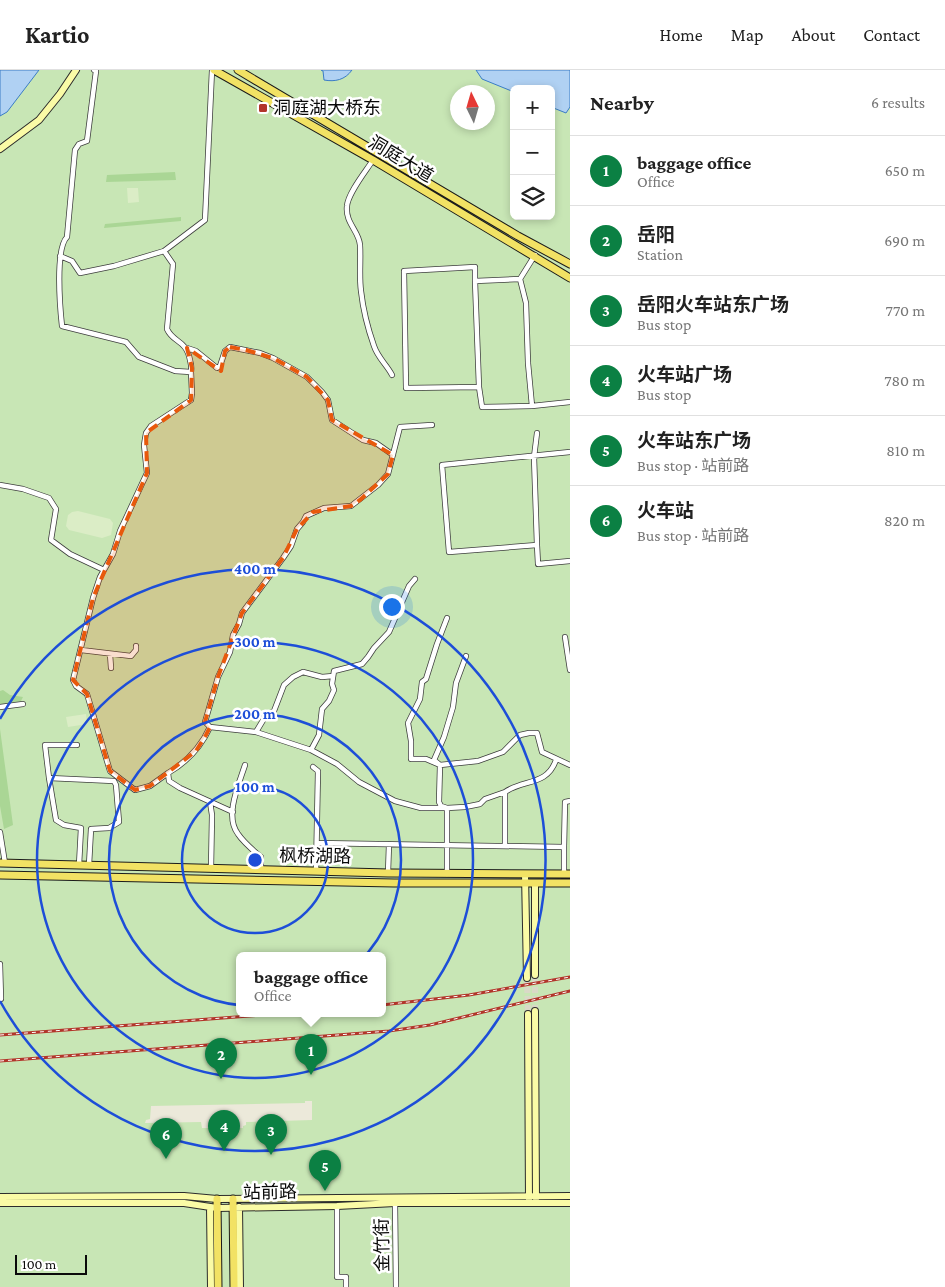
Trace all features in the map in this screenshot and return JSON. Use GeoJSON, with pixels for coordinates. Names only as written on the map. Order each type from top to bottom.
{"type":"FeatureCollection","features":[{"type":"Feature","properties":{"kind":"main road"},"geometry":{"type":"LineString","coordinates":[[0,149],[39,120],[76,70]]}},
{"type":"Feature","properties":{"kind":"main road","name":"洞庭大道"},"geometry":{"type":"LineString","coordinates":[[213,70],[374,160],[535,255],[570,278]]}},
{"type":"Feature","properties":{"kind":"main road","name":"洞庭大道"},"geometry":{"type":"LineString","coordinates":[[238,70],[518,236],[570,264]]}},
{"type":"Feature","properties":{"kind":"main road","name":"枫桥湖路"},"geometry":{"type":"LineString","coordinates":[[2,863],[388,873],[567,874]]}},
{"type":"Feature","properties":{"kind":"main road","name":"枫桥湖路"},"geometry":{"type":"LineString","coordinates":[[0,874],[394,883],[570,883]]}},
{"type":"Feature","properties":{"kind":"main road"},"geometry":{"type":"LineString","coordinates":[[526,874],[527,978]]}},
{"type":"Feature","properties":{"kind":"main road"},"geometry":{"type":"LineString","coordinates":[[534,884],[535,975]]}},
{"type":"Feature","properties":{"kind":"main road"},"geometry":{"type":"LineString","coordinates":[[531,1013],[532,1200]]}},
{"type":"Feature","properties":{"kind":"main road","name":"站前路"},"geometry":{"type":"LineString","coordinates":[[0,1197],[184,1196],[217,1199],[532,1200],[570,1203]]}},
{"type":"Feature","properties":{"kind":"main road","name":"站前路"},"geometry":{"type":"LineString","coordinates":[[0,1203],[184,1203],[214,1207],[337,1206],[395,1202],[532,1200],[570,1196]]}},
{"type":"Feature","properties":{"kind":"main road"},"geometry":{"type":"LineString","coordinates":[[211,1287],[214,1207],[217,1199]]}},
{"type":"Feature","properties":{"kind":"main road"},"geometry":{"type":"LineString","coordinates":[[233,1199],[236,1207],[240,1287]]}},
{"type":"Feature","properties":{"kind":"main road"},"geometry":{"type":"LineString","coordinates":[[214,1207],[218,1287]]}},
{"type":"Feature","properties":{"kind":"main road"},"geometry":{"type":"LineString","coordinates":[[234,1287],[236,1207]]}},
{"type":"Feature","properties":{"kind":"street"},"geometry":{"type":"LineString","coordinates":[[94,70],[96,71],[87,141],[79,144],[75,150],[67,237],[63,241],[60,256],[62,326],[126,342],[139,357],[175,371],[190,372]]}},
{"type":"Feature","properties":{"kind":"street"},"geometry":{"type":"LineString","coordinates":[[60,256],[72,261],[80,273],[114,266],[164,251],[206,220],[213,70]]}},
{"type":"Feature","properties":{"kind":"street"},"geometry":{"type":"LineString","coordinates":[[374,160],[351,194],[347,205],[348,222],[360,243],[361,290],[374,347],[392,375]]}},
{"type":"Feature","properties":{"kind":"street"},"geometry":{"type":"LineString","coordinates":[[164,251],[173,264],[167,329],[169,335],[187,348],[196,351],[217,368],[230,347],[260,353],[273,358],[307,377],[322,392],[328,400],[332,420],[364,440],[376,443],[393,454]]}},
{"type":"Feature","properties":{"kind":"street"},"geometry":{"type":"LineString","coordinates":[[532,406],[526,303],[520,279],[535,255]]}},
{"type":"Feature","properties":{"kind":"street"},"geometry":{"type":"LineString","coordinates":[[479,387],[406,388],[404,271],[475,267],[479,387],[482,407],[532,406],[570,402]]}},
{"type":"Feature","properties":{"kind":"street"},"geometry":{"type":"LineString","coordinates":[[475,281],[520,279]]}},
{"type":"Feature","properties":{"kind":"street"},"geometry":{"type":"LineString","coordinates":[[187,348],[192,368],[190,372],[191,400],[151,426],[146,433],[144,445],[147,473],[92,598],[73,680],[76,686],[87,694],[110,771],[135,790],[150,786],[196,751],[210,727]]}},
{"type":"Feature","properties":{"kind":"street"},"geometry":{"type":"LineString","coordinates":[[432,424],[400,427],[388,474],[360,500],[351,506],[324,508],[306,516],[297,529],[291,546],[242,613],[233,635],[230,652],[218,677],[205,722],[210,727],[256,732],[311,750],[337,764],[359,782],[395,801],[421,808],[447,808],[480,804],[485,799],[505,792],[513,786],[538,780],[548,774],[554,767],[556,760]]}},
{"type":"Feature","properties":{"kind":"street"},"geometry":{"type":"LineString","coordinates":[[537,433],[534,456],[538,564],[570,562]]}},
{"type":"Feature","properties":{"kind":"street"},"geometry":{"type":"LineString","coordinates":[[537,545],[449,552],[442,465],[570,452]]}},
{"type":"Feature","properties":{"kind":"street"},"geometry":{"type":"LineString","coordinates":[[0,485],[23,489],[49,498],[56,509],[51,540],[70,554],[104,570]]}},
{"type":"Feature","properties":{"kind":"street"},"geometry":{"type":"LineString","coordinates":[[311,750],[319,736],[322,709],[329,701],[334,690],[332,684],[334,671],[362,664],[389,632],[415,579]]}},
{"type":"Feature","properties":{"kind":"street"},"geometry":{"type":"LineString","coordinates":[[448,618],[437,644],[426,679],[422,682],[420,699],[408,723],[411,759],[426,759],[440,765],[478,761],[502,752],[520,735],[529,732],[537,733],[542,752],[570,765]]}},
{"type":"Feature","properties":{"kind":"street"},"geometry":{"type":"LineString","coordinates":[[565,637],[570,670]]}},
{"type":"Feature","properties":{"kind":"street"},"geometry":{"type":"LineString","coordinates":[[81,650],[131,656],[136,650],[136,646]]}},
{"type":"Feature","properties":{"kind":"street"},"geometry":{"type":"LineString","coordinates":[[110,654],[111,668]]}},
{"type":"Feature","properties":{"kind":"street"},"geometry":{"type":"LineString","coordinates":[[440,765],[434,760],[444,737],[456,694],[456,683],[466,656]]}},
{"type":"Feature","properties":{"kind":"street"},"geometry":{"type":"LineString","coordinates":[[256,732],[265,716],[274,711],[284,685],[293,677],[303,672],[333,676]]}},
{"type":"Feature","properties":{"kind":"street"},"geometry":{"type":"LineString","coordinates":[[0,707],[23,704]]}},
{"type":"Feature","properties":{"kind":"street"},"geometry":{"type":"LineString","coordinates":[[49,778],[114,780],[119,822],[109,828],[91,829],[64,825],[56,820],[49,778],[46,745],[77,745]]}},
{"type":"Feature","properties":{"kind":"street"},"geometry":{"type":"LineString","coordinates":[[244,765],[232,812],[237,833],[261,857],[261,870]]}},
{"type":"Feature","properties":{"kind":"street"},"geometry":{"type":"LineString","coordinates":[[440,765],[439,802],[441,806],[447,808]]}},
{"type":"Feature","properties":{"kind":"street"},"geometry":{"type":"LineString","coordinates":[[313,767],[318,771],[316,871]]}},
{"type":"Feature","properties":{"kind":"street"},"geometry":{"type":"LineString","coordinates":[[168,773],[169,781],[180,788],[232,812]]}},
{"type":"Feature","properties":{"kind":"street"},"geometry":{"type":"LineString","coordinates":[[505,792],[505,846]]}},
{"type":"Feature","properties":{"kind":"street"},"geometry":{"type":"LineString","coordinates":[[567,874],[564,846],[565,802],[570,801]]}},
{"type":"Feature","properties":{"kind":"street"},"geometry":{"type":"LineString","coordinates":[[210,802],[212,815],[211,868]]}},
{"type":"Feature","properties":{"kind":"street"},"geometry":{"type":"LineString","coordinates":[[446,874],[447,808]]}},
{"type":"Feature","properties":{"kind":"street"},"geometry":{"type":"LineString","coordinates":[[79,865],[80,828]]}},
{"type":"Feature","properties":{"kind":"street"},"geometry":{"type":"LineString","coordinates":[[89,865],[91,829]]}},
{"type":"Feature","properties":{"kind":"street"},"geometry":{"type":"LineString","coordinates":[[0,832],[2,863]]}},
{"type":"Feature","properties":{"kind":"street"},"geometry":{"type":"LineString","coordinates":[[316,843],[564,846]]}},
{"type":"Feature","properties":{"kind":"street"},"geometry":{"type":"LineString","coordinates":[[388,873],[389,844]]}},
{"type":"Feature","properties":{"kind":"street"},"geometry":{"type":"LineString","coordinates":[[0,964],[0,999]]}},
{"type":"Feature","properties":{"kind":"street","name":"金竹街"},"geometry":{"type":"LineString","coordinates":[[395,1202],[396,1287]]}},
{"type":"Feature","properties":{"kind":"street"},"geometry":{"type":"LineString","coordinates":[[337,1206],[337,1277],[346,1277],[346,1287]]}},
{"type":"Feature","properties":{"kind":"highlighted area"},"geometry":{"type":"Polygon","coordinates":[[[230,347],[246,350],[273,358],[307,377],[328,400],[332,420],[393,455],[388,474],[360,500],[351,506],[313,512],[297,529],[283,558],[242,613],[218,677],[205,722],[210,727],[206,735],[196,751],[150,786],[135,790],[110,771],[87,694],[73,680],[93,598],[147,473],[146,433],[191,400],[192,368],[187,348],[221,371],[225,351],[230,347]]]}},
{"type":"Feature","properties":{"kind":"green space"},"geometry":{"type":"Polygon","coordinates":[[[0,70],[570,70],[570,1287],[0,1287],[0,70]]]}},
{"type":"Feature","properties":{"kind":"green space"},"geometry":{"type":"Polygon","coordinates":[[[175,172],[176,180],[106,182],[107,175],[175,172]]]}},
{"type":"Feature","properties":{"kind":"green space"},"geometry":{"type":"Polygon","coordinates":[[[127,188],[138,188],[139,202],[128,203],[127,188]]]}},
{"type":"Feature","properties":{"kind":"green space"},"geometry":{"type":"Polygon","coordinates":[[[181,217],[181,221],[104,228],[105,224],[181,217]]]}},
{"type":"Feature","properties":{"kind":"green space"},"geometry":{"type":"Polygon","coordinates":[[[78,511],[110,519],[113,523],[111,535],[102,538],[69,530],[66,526],[68,515],[78,511]]]}},
{"type":"Feature","properties":{"kind":"green space"},"geometry":{"type":"Polygon","coordinates":[[[3,690],[10,695],[23,697],[21,701],[0,705],[0,691],[3,690]]]}},
{"type":"Feature","properties":{"kind":"green space"},"geometry":{"type":"Polygon","coordinates":[[[86,714],[87,724],[68,727],[66,717],[86,714]]]}},
{"type":"Feature","properties":{"kind":"green space"},"geometry":{"type":"Polygon","coordinates":[[[0,729],[13,825],[4,829],[0,806],[0,729]]]}},
{"type":"Feature","properties":{"kind":"shaded area"},"geometry":{"type":"Polygon","coordinates":[[[305,1101],[312,1101],[312,1120],[246,1122],[243,1128],[202,1128],[201,1122],[145,1123],[146,1120],[150,1119],[151,1106],[305,1103],[305,1101]]]}},
{"type":"Feature","properties":{"kind":"water"},"geometry":{"type":"Polygon","coordinates":[[[0,70],[39,70],[7,112],[0,116],[0,70]]]}},
{"type":"Feature","properties":{"kind":"water"},"geometry":{"type":"Polygon","coordinates":[[[321,70],[352,70],[343,78],[332,81],[324,80],[323,71],[321,70]]]}},
{"type":"Feature","properties":{"kind":"water"},"geometry":{"type":"Polygon","coordinates":[[[476,70],[570,70],[570,107],[566,113],[555,109],[555,85],[510,85],[510,90],[482,79],[476,70]]]}},
{"type":"Feature","properties":{"kind":"tunnel"},"geometry":{"type":"LineString","coordinates":[[535,975],[535,1011]]}},
{"type":"Feature","properties":{"kind":"tunnel"},"geometry":{"type":"LineString","coordinates":[[527,978],[528,1014]]}},
{"type":"Feature","properties":{"kind":"railway"},"geometry":{"type":"LineString","coordinates":[[386,1005],[469,995],[570,977]]}},
{"type":"Feature","properties":{"kind":"railway"},"geometry":{"type":"LineString","coordinates":[[0,1061],[389,1031],[430,1025],[570,991]]}},
{"type":"Feature","properties":{"kind":"railway"},"geometry":{"type":"LineString","coordinates":[[0,1035],[236,1017]]}},
{"type":"Feature","properties":{"kind":"place","name":"洞庭湖大桥东"},"geometry":{"type":"Point","coordinates":[263,108]}},
{"type":"Feature","properties":{"kind":"place","name":"baggage office"},"geometry":{"type":"Point","coordinates":[311,1075]}},
{"type":"Feature","properties":{"kind":"place","name":"岳阳"},"geometry":{"type":"Point","coordinates":[221,1079]}},
{"type":"Feature","properties":{"kind":"place","name":"火车站广场"},"geometry":{"type":"Point","coordinates":[224,1151]}},
{"type":"Feature","properties":{"kind":"place","name":"岳阳火车站东广场"},"geometry":{"type":"Point","coordinates":[271,1155]}},
{"type":"Feature","properties":{"kind":"place","name":"火车站"},"geometry":{"type":"Point","coordinates":[166,1159]}},
{"type":"Feature","properties":{"kind":"place","name":"火车站东广场"},"geometry":{"type":"Point","coordinates":[325,1191]}}]}
